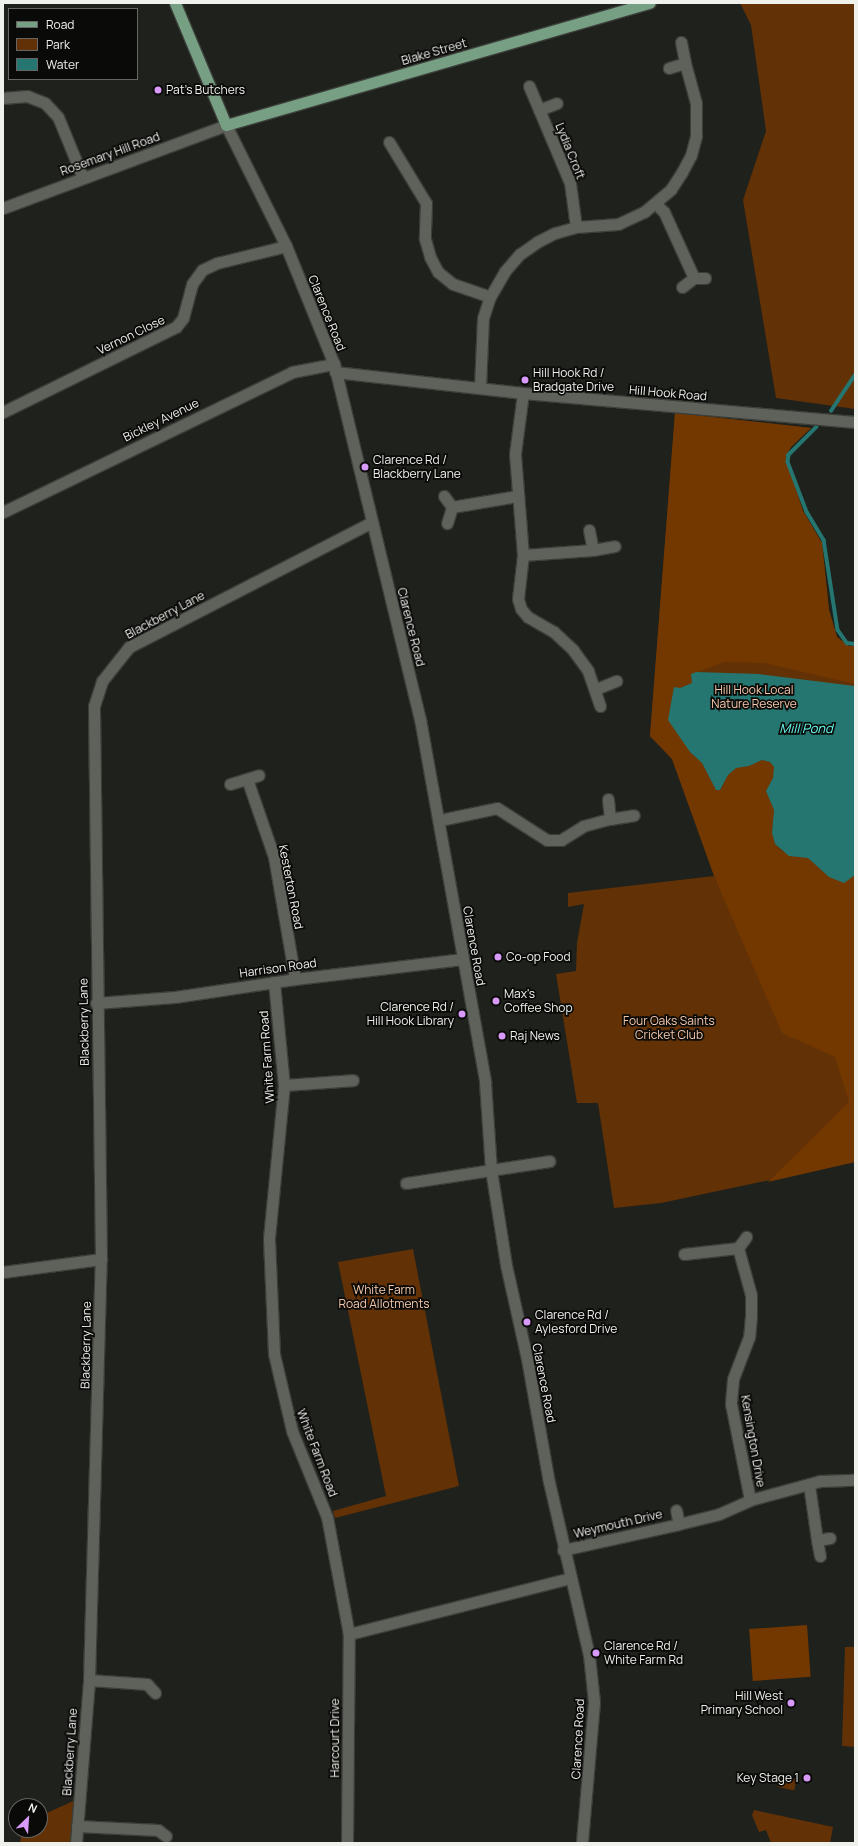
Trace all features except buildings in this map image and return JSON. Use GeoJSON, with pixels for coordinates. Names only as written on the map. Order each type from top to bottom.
{"type":"FeatureCollection","features":[{"type":"Feature","properties":{"kind":"main road"},"geometry":{"type":"LineString","coordinates":[[175,3],[226,125]]}},
{"type":"Feature","properties":{"kind":"main road","name":"Blake Street"},"geometry":{"type":"LineString","coordinates":[[226,125],[650,3]]}},
{"type":"Feature","properties":{"kind":"street"},"geometry":{"type":"LineString","coordinates":[[480,387],[483,318],[490,297],[505,271],[520,254],[537,242],[576,227],[618,224],[656,204],[671,189],[682,172],[691,155],[696,136],[696,103],[681,42]]}},
{"type":"Feature","properties":{"kind":"street"},"geometry":{"type":"LineString","coordinates":[[669,68],[685,63]]}},
{"type":"Feature","properties":{"kind":"street","name":"Lydia Croft"},"geometry":{"type":"LineString","coordinates":[[529,86],[570,183],[576,227]]}},
{"type":"Feature","properties":{"kind":"street"},"geometry":{"type":"LineString","coordinates":[[3,98],[27,96],[45,102],[58,117],[83,178]]}},
{"type":"Feature","properties":{"kind":"street"},"geometry":{"type":"LineString","coordinates":[[539,110],[557,104]]}},
{"type":"Feature","properties":{"kind":"street","name":"Rosemary Hill Road"},"geometry":{"type":"LineString","coordinates":[[3,208],[226,125]]}},
{"type":"Feature","properties":{"kind":"street","name":"Clarence Road"},"geometry":{"type":"LineString","coordinates":[[226,125],[286,246],[335,368],[420,719],[440,820],[484,1082],[491,1170],[509,1280],[563,1550],[589,1655],[594,1702],[582,1843]]}},
{"type":"Feature","properties":{"kind":"street"},"geometry":{"type":"LineString","coordinates":[[389,142],[426,203],[425,239],[430,258],[438,272],[453,284],[490,297]]}},
{"type":"Feature","properties":{"kind":"street"},"geometry":{"type":"LineString","coordinates":[[656,204],[664,212],[694,278]]}},
{"type":"Feature","properties":{"kind":"street","name":"Vernon Close"},"geometry":{"type":"LineString","coordinates":[[3,412],[176,327],[183,318],[192,284],[202,270],[217,263],[286,246]]}},
{"type":"Feature","properties":{"kind":"street"},"geometry":{"type":"LineString","coordinates":[[682,287],[694,278],[705,278]]}},
{"type":"Feature","properties":{"kind":"street","name":"Hill Hook Road"},"geometry":{"type":"LineString","coordinates":[[335,368],[523,392],[855,422]]}},
{"type":"Feature","properties":{"kind":"street","name":"Bickley Avenue"},"geometry":{"type":"LineString","coordinates":[[3,512],[292,372],[335,368]]}},
{"type":"Feature","properties":{"kind":"street"},"geometry":{"type":"LineString","coordinates":[[523,392],[515,454],[517,496],[523,555],[518,599],[521,609],[528,618],[554,632],[573,650],[596,689],[600,706]]}},
{"type":"Feature","properties":{"kind":"street"},"geometry":{"type":"LineString","coordinates":[[444,496],[452,507]]}},
{"type":"Feature","properties":{"kind":"street"},"geometry":{"type":"LineString","coordinates":[[452,507],[517,496]]}},
{"type":"Feature","properties":{"kind":"street"},"geometry":{"type":"LineString","coordinates":[[446,523],[452,507]]}},
{"type":"Feature","properties":{"kind":"street","name":"Blackberry Lane"},"geometry":{"type":"LineString","coordinates":[[76,1843],[89,1680],[101,1259],[96,1003],[94,706],[102,681],[129,647],[372,522]]}},
{"type":"Feature","properties":{"kind":"street"},"geometry":{"type":"LineString","coordinates":[[589,530],[593,550]]}},
{"type":"Feature","properties":{"kind":"street"},"geometry":{"type":"LineString","coordinates":[[523,555],[593,550],[615,546]]}},
{"type":"Feature","properties":{"kind":"street"},"geometry":{"type":"LineString","coordinates":[[596,689],[616,681]]}},
{"type":"Feature","properties":{"kind":"street"},"geometry":{"type":"LineString","coordinates":[[230,784],[259,775]]}},
{"type":"Feature","properties":{"kind":"street","name":"Kesterton Road"},"geometry":{"type":"LineString","coordinates":[[247,779],[274,857],[295,978]]}},
{"type":"Feature","properties":{"kind":"street"},"geometry":{"type":"LineString","coordinates":[[608,799],[610,819]]}},
{"type":"Feature","properties":{"kind":"street"},"geometry":{"type":"LineString","coordinates":[[440,820],[497,808],[547,840],[561,840],[583,826],[634,815]]}},
{"type":"Feature","properties":{"kind":"street","name":"Harrison Road"},"geometry":{"type":"LineString","coordinates":[[96,1003],[175,997],[295,978],[463,959]]}},
{"type":"Feature","properties":{"kind":"street","name":"White Farm Road"},"geometry":{"type":"LineString","coordinates":[[274,982],[284,1085],[269,1239],[274,1354],[292,1431],[327,1517],[349,1634]]}},
{"type":"Feature","properties":{"kind":"street"},"geometry":{"type":"LineString","coordinates":[[284,1085],[353,1080]]}},
{"type":"Feature","properties":{"kind":"street"},"geometry":{"type":"LineString","coordinates":[[406,1183],[549,1161]]}},
{"type":"Feature","properties":{"kind":"street"},"geometry":{"type":"LineString","coordinates":[[684,1254],[738,1248],[746,1237]]}},
{"type":"Feature","properties":{"kind":"street","name":"Kensington Drive"},"geometry":{"type":"LineString","coordinates":[[738,1248],[751,1296],[751,1316],[748,1337],[733,1378],[731,1404],[750,1500]]}},
{"type":"Feature","properties":{"kind":"street"},"geometry":{"type":"LineString","coordinates":[[3,1272],[101,1259]]}},
{"type":"Feature","properties":{"kind":"street","name":"Weymouth Drive"},"geometry":{"type":"LineString","coordinates":[[563,1550],[719,1514],[750,1500],[820,1481],[855,1480]]}},
{"type":"Feature","properties":{"kind":"street"},"geometry":{"type":"LineString","coordinates":[[809,1485],[820,1556]]}},
{"type":"Feature","properties":{"kind":"street","name":"Weymouth Drive"},"geometry":{"type":"LineString","coordinates":[[676,1510],[679,1524]]}},
{"type":"Feature","properties":{"kind":"street"},"geometry":{"type":"LineString","coordinates":[[817,1540],[830,1538]]}},
{"type":"Feature","properties":{"kind":"street"},"geometry":{"type":"LineString","coordinates":[[349,1634],[570,1578]]}},
{"type":"Feature","properties":{"kind":"street","name":"Harcourt Drive"},"geometry":{"type":"LineString","coordinates":[[347,1843],[349,1634]]}},
{"type":"Feature","properties":{"kind":"street"},"geometry":{"type":"LineString","coordinates":[[89,1680],[147,1684],[155,1693]]}},
{"type":"Feature","properties":{"kind":"street"},"geometry":{"type":"LineString","coordinates":[[78,1826],[158,1830],[166,1836]]}},
{"type":"Feature","properties":{"kind":"green space"},"geometry":{"type":"Polygon","coordinates":[[[740,3],[855,3],[855,409],[776,398],[743,200],[766,131],[751,25],[740,3]]]}},
{"type":"Feature","properties":{"kind":"green space","name":"Hill Hook Local Nature Reserve"},"geometry":{"type":"Polygon","coordinates":[[[675,413],[811,428],[791,447],[786,456],[787,462],[803,511],[822,543],[829,610],[837,637],[849,646],[855,646],[855,1162],[661,1203],[614,1208],[598,1103],[577,1103],[556,974],[576,971],[577,943],[584,904],[568,907],[568,893],[714,876],[722,894],[672,759],[650,736],[675,413]]]}},
{"type":"Feature","properties":{"kind":"green space","name":"White Farm Road Allotments"},"geometry":{"type":"Polygon","coordinates":[[[413,1249],[459,1486],[335,1518],[333,1511],[386,1496],[338,1262],[413,1249]]]}},
{"type":"Feature","properties":{"kind":"green space"},"geometry":{"type":"Polygon","coordinates":[[[845,1647],[855,1647],[855,1747],[842,1746],[845,1647]]]}},
{"type":"Feature","properties":{"kind":"green space"},"geometry":{"type":"Polygon","coordinates":[[[780,1776],[797,1780],[794,1791],[778,1787],[780,1776]]]}},
{"type":"Feature","properties":{"kind":"green space"},"geometry":{"type":"Polygon","coordinates":[[[80,1798],[76,1843],[20,1843],[21,1838],[48,1838],[48,1812],[80,1798]]]}},
{"type":"Feature","properties":{"kind":"green space"},"geometry":{"type":"Polygon","coordinates":[[[754,1810],[833,1827],[830,1843],[771,1843],[766,1830],[759,1832],[752,1815],[754,1810]]]}},
{"type":"Feature","properties":{"kind":"shaded area","name":"Hill Hook Local Nature Reserve"},"geometry":{"type":"Polygon","coordinates":[[[675,413],[811,428],[791,447],[786,456],[787,462],[803,511],[822,543],[829,610],[837,637],[849,646],[855,646],[855,684],[764,663],[724,662],[692,674],[692,683],[680,688],[690,752],[702,763],[716,790],[721,790],[728,775],[736,768],[749,766],[762,760],[770,762],[774,767],[773,778],[766,791],[774,809],[772,833],[775,844],[781,851],[808,858],[823,872],[849,877],[855,875],[855,1162],[768,1182],[849,1102],[835,1057],[782,1033],[714,876],[672,759],[650,736],[675,413]]]}},
{"type":"Feature","properties":{"kind":"shaded area"},"geometry":{"type":"Polygon","coordinates":[[[807,1625],[811,1677],[753,1681],[749,1629],[807,1625]]]}},
{"type":"Feature","properties":{"kind":"water","name":"Mill Pond"},"geometry":{"type":"Polygon","coordinates":[[[696,672],[759,674],[855,686],[855,875],[844,883],[829,877],[808,858],[789,856],[775,844],[772,833],[774,810],[766,791],[773,778],[774,767],[770,762],[762,760],[749,766],[736,768],[728,775],[720,790],[716,790],[702,763],[690,752],[668,720],[674,687],[680,688],[692,683],[691,674],[696,672]]]}},
{"type":"Feature","properties":{"kind":"waterway"},"geometry":{"type":"LineString","coordinates":[[831,411],[855,375]]}},
{"type":"Feature","properties":{"kind":"waterway"},"geometry":{"type":"LineString","coordinates":[[817,427],[789,455],[788,462],[807,512],[824,540],[838,630],[847,643],[855,644]]}},
{"type":"Feature","properties":{"kind":"place","name":"Pat's Butchers"},"geometry":{"type":"Point","coordinates":[158,90]}},
{"type":"Feature","properties":{"kind":"place","name":"Hill Hook Rd / Bradgate Drive"},"geometry":{"type":"Point","coordinates":[525,380]}},
{"type":"Feature","properties":{"kind":"place","name":"Clarence Rd / Blackberry Lane"},"geometry":{"type":"Point","coordinates":[365,467]}},
{"type":"Feature","properties":{"kind":"place","name":"Co-op Food"},"geometry":{"type":"Point","coordinates":[498,957]}},
{"type":"Feature","properties":{"kind":"place","name":"Max's Coffee Shop"},"geometry":{"type":"Point","coordinates":[496,1001]}},
{"type":"Feature","properties":{"kind":"place","name":"Clarence Rd / Hill Hook Library"},"geometry":{"type":"Point","coordinates":[462,1014]}},
{"type":"Feature","properties":{"kind":"place","name":"Raj News"},"geometry":{"type":"Point","coordinates":[502,1036]}},
{"type":"Feature","properties":{"kind":"place","name":"Clarence Rd / Aylesford Drive"},"geometry":{"type":"Point","coordinates":[527,1322]}},
{"type":"Feature","properties":{"kind":"place","name":"Clarence Rd / White Farm Rd"},"geometry":{"type":"Point","coordinates":[596,1653]}},
{"type":"Feature","properties":{"kind":"place","name":"Hill West Primary School"},"geometry":{"type":"Point","coordinates":[791,1703]}},
{"type":"Feature","properties":{"kind":"place","name":"Key Stage 1"},"geometry":{"type":"Point","coordinates":[807,1778]}},
{"type":"Feature","properties":{"kind":"park label","name":"Four Oaks Saints Cricket Club"},"geometry":{"type":"Point","coordinates":[669,1028]}}]}
